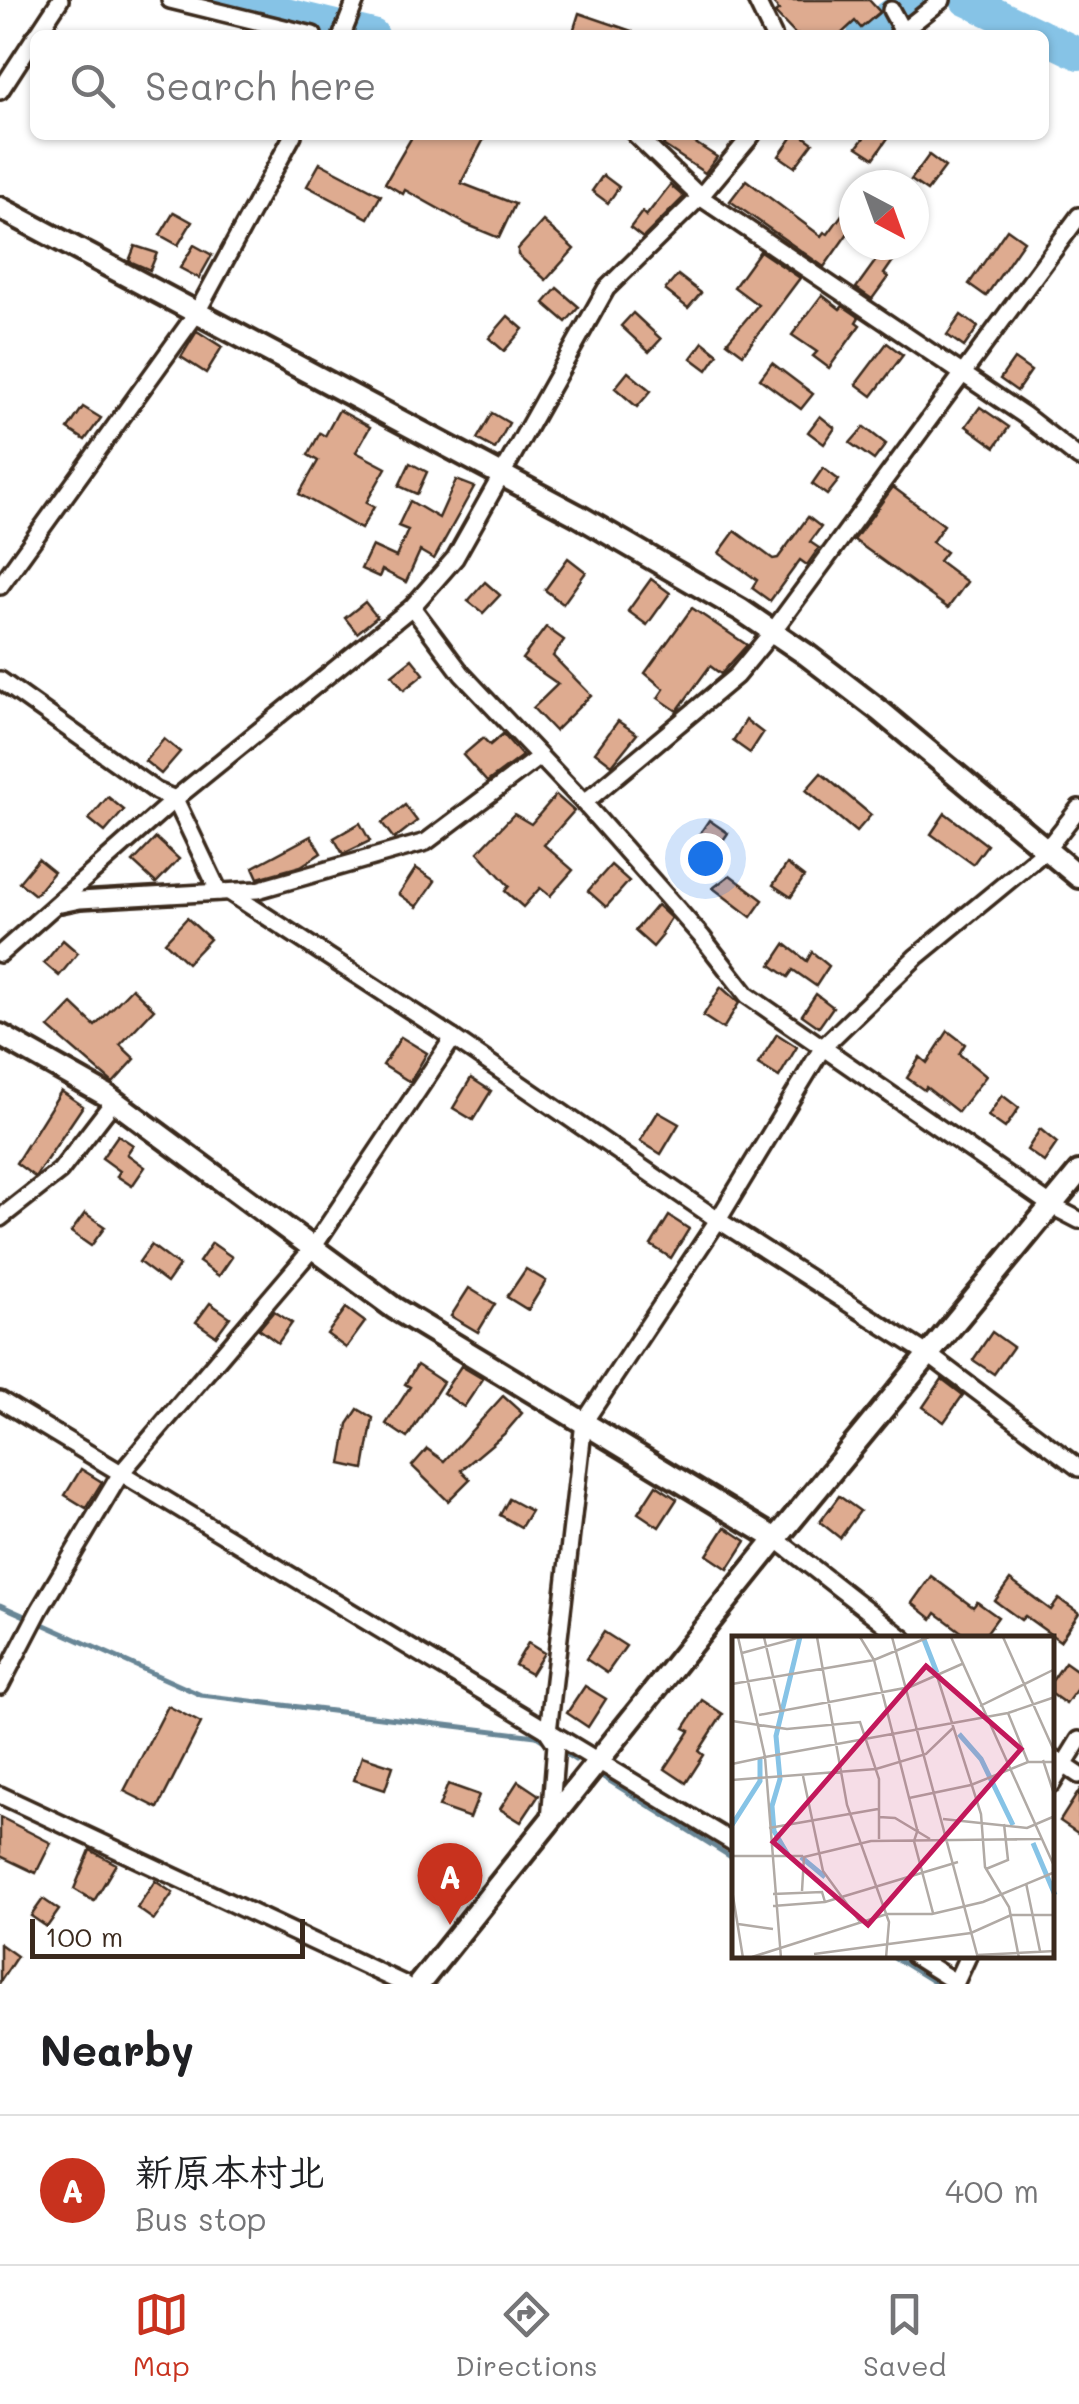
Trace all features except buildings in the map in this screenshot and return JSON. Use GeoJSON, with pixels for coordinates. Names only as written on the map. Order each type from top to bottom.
{"type":"FeatureCollection","features":[{"type":"Feature","properties":{"kind":"street"},"geometry":{"type":"LineString","coordinates":[[40,30],[60,0]]}},
{"type":"Feature","properties":{"kind":"street"},"geometry":{"type":"LineString","coordinates":[[170,0],[293,30]]}},
{"type":"Feature","properties":{"kind":"street"},"geometry":{"type":"LineString","coordinates":[[343,28],[356,0]]}},
{"type":"Feature","properties":{"kind":"street"},"geometry":{"type":"LineString","coordinates":[[901,30],[941,1]]}},
{"type":"Feature","properties":{"kind":"street"},"geometry":{"type":"LineString","coordinates":[[759,5],[771,30]]}},
{"type":"Feature","properties":{"kind":"street"},"geometry":{"type":"LineString","coordinates":[[891,10],[900,30]]}},
{"type":"Feature","properties":{"kind":"street"},"geometry":{"type":"LineString","coordinates":[[0,91],[30,45]]}},
{"type":"Feature","properties":{"kind":"street"},"geometry":{"type":"LineString","coordinates":[[0,586],[196,314],[290,140]]}},
{"type":"Feature","properties":{"kind":"street"},"geometry":{"type":"LineString","coordinates":[[641,140],[700,196],[962,372],[1079,458]]}},
{"type":"Feature","properties":{"kind":"street"},"geometry":{"type":"LineString","coordinates":[[0,954],[175,799],[412,607],[454,558],[606,289],[700,196],[748,140]]}},
{"type":"Feature","properties":{"kind":"street"},"geometry":{"type":"LineString","coordinates":[[0,208],[666,564],[773,631],[880,711],[1079,876]]}},
{"type":"Feature","properties":{"kind":"street"},"geometry":{"type":"LineString","coordinates":[[584,803],[736,676],[1079,216]]}},
{"type":"Feature","properties":{"kind":"street"},"geometry":{"type":"LineString","coordinates":[[412,607],[462,674],[584,803],[747,995],[1052,1206],[1079,1220]]}},
{"type":"Feature","properties":{"kind":"street"},"geometry":{"type":"LineString","coordinates":[[0,680],[156,791],[175,799],[224,892],[452,1038],[718,1220],[929,1355],[1079,1468]]}},
{"type":"Feature","properties":{"kind":"street"},"geometry":{"type":"LineString","coordinates":[[57,904],[258,890],[426,842],[539,758]]}},
{"type":"Feature","properties":{"kind":"street"},"geometry":{"type":"LineString","coordinates":[[550,1821],[553,1744],[584,1422],[718,1220],[823,1047],[916,957],[1046,850],[1079,808]]}},
{"type":"Feature","properties":{"kind":"street"},"geometry":{"type":"LineString","coordinates":[[0,1036],[114,1101],[394,1308],[776,1539],[900,1636]]}},
{"type":"Feature","properties":{"kind":"street"},"geometry":{"type":"LineString","coordinates":[[0,1686],[40,1609],[121,1473],[312,1248],[452,1038]]}},
{"type":"Feature","properties":{"kind":"street"},"geometry":{"type":"LineString","coordinates":[[0,1218],[60,1172],[114,1101]]}},
{"type":"Feature","properties":{"kind":"street"},"geometry":{"type":"LineString","coordinates":[[419,1984],[776,1539],[1079,1172]]}},
{"type":"Feature","properties":{"kind":"street"},"geometry":{"type":"LineString","coordinates":[[0,1400],[553,1744],[599,1762],[732,1842]]}},
{"type":"Feature","properties":{"kind":"street"},"geometry":{"type":"LineString","coordinates":[[1079,1740],[1056,1760],[1079,1775]]}},
{"type":"Feature","properties":{"kind":"street"},"geometry":{"type":"LineString","coordinates":[[0,1796],[404,1984]]}},
{"type":"Feature","properties":{"kind":"street"},"geometry":{"type":"LineString","coordinates":[[919,1959],[955,1983],[967,1959]]}},
{"type":"Feature","properties":{"kind":"waterway"},"geometry":{"type":"LineString","coordinates":[[228,0],[352,30]]}},
{"type":"Feature","properties":{"kind":"waterway"},"geometry":{"type":"LineString","coordinates":[[870,30],[912,0]]}},
{"type":"Feature","properties":{"kind":"waterway"},"geometry":{"type":"LineString","coordinates":[[966,0],[1029,30]]}},
{"type":"Feature","properties":{"kind":"waterway"},"geometry":{"type":"LineString","coordinates":[[1049,39],[1079,54]]}},
{"type":"Feature","properties":{"kind":"waterway"},"geometry":{"type":"LineString","coordinates":[[0,1605],[201,1695],[536,1736],[547,1743]]}},
{"type":"Feature","properties":{"kind":"waterway"},"geometry":{"type":"LineString","coordinates":[[561,1751],[575,1760]]}},
{"type":"Feature","properties":{"kind":"waterway"},"geometry":{"type":"LineString","coordinates":[[603,1777],[732,1858]]}},
{"type":"Feature","properties":{"kind":"waterway"},"geometry":{"type":"LineString","coordinates":[[897,1959],[937,1984]]}},
{"type":"Feature","properties":{"kind":"place","name":"新原本村北"},"geometry":{"type":"Point","coordinates":[450,1925]}}]}
